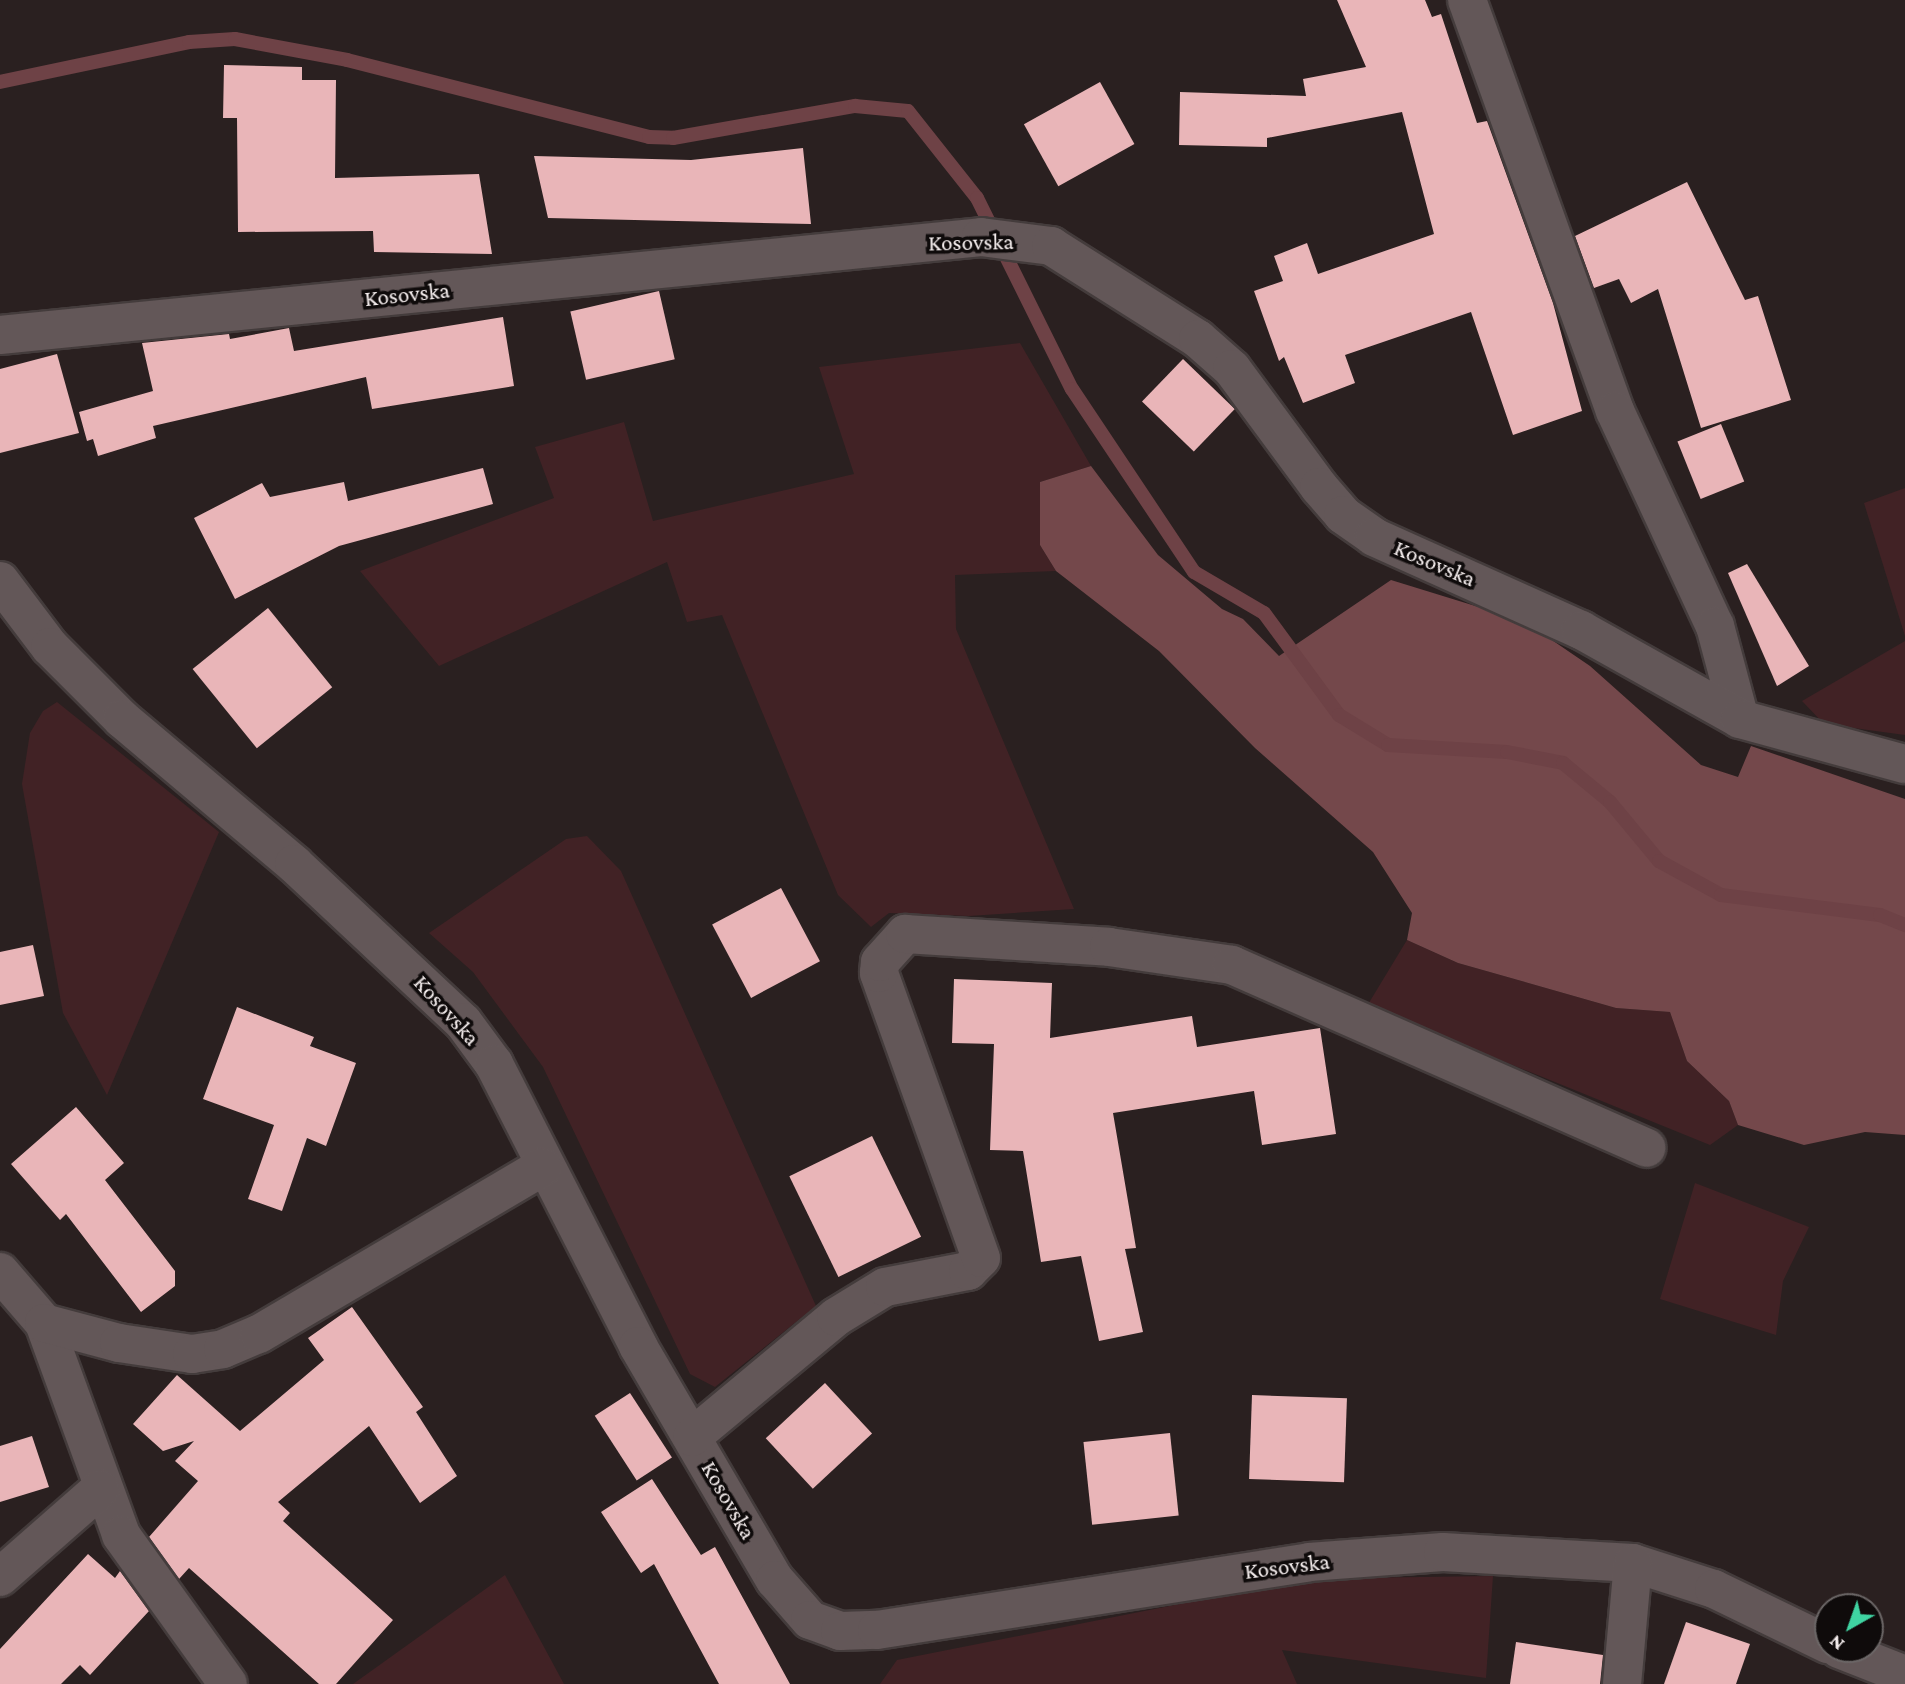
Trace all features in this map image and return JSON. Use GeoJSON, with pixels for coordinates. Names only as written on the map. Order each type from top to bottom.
{"type":"FeatureCollection","features":[{"type":"Feature","properties":{"kind":"street"},"geometry":{"type":"LineString","coordinates":[[1467,0],[1497,70],[1615,411],[1715,625],[1740,719]]}},
{"type":"Feature","properties":{"kind":"street","name":"Kosovska"},"geometry":{"type":"LineString","coordinates":[[0,335],[999,238],[1074,258],[1198,339],[1232,369],[1319,487],[1360,528],[1581,630],[1740,719],[1905,764]]}},
{"type":"Feature","properties":{"kind":"street","name":"Kosovska"},"geometry":{"type":"LineString","coordinates":[[0,581],[50,647],[122,719],[294,864],[463,1022],[494,1064],[542,1167],[692,1437],[793,1604],[810,1620],[840,1631],[1309,1562],[1443,1552],[1633,1563],[1714,1589],[1814,1637]]}},
{"type":"Feature","properties":{"kind":"street"},"geometry":{"type":"LineString","coordinates":[[692,1437],[836,1317],[885,1287],[968,1271],[981,1258],[879,973],[880,962],[905,934],[1110,947],[1232,965],[1646,1148]]}},
{"type":"Feature","properties":{"kind":"street"},"geometry":{"type":"LineString","coordinates":[[44,1323],[119,1343],[192,1354],[223,1349],[259,1334],[542,1167]]}},
{"type":"Feature","properties":{"kind":"street"},"geometry":{"type":"LineString","coordinates":[[0,1272],[44,1323],[100,1489],[134,1555],[228,1684]]}},
{"type":"Feature","properties":{"kind":"street"},"geometry":{"type":"LineString","coordinates":[[0,1577],[100,1489]]}},
{"type":"Feature","properties":{"kind":"street"},"geometry":{"type":"LineString","coordinates":[[1622,1684],[1633,1563]]}},
{"type":"Feature","properties":{"kind":"street"},"geometry":{"type":"LineString","coordinates":[[1875,1663],[1905,1675]]}},
{"type":"Feature","properties":{"kind":"shaded area"},"geometry":{"type":"Polygon","coordinates":[[[1020,343],[1091,466],[1040,482],[1040,545],[1056,571],[955,575],[956,629],[1074,909],[969,916],[889,913],[871,927],[838,895],[722,615],[687,622],[667,562],[439,666],[360,571],[554,498],[535,447],[624,422],[653,521],[854,474],[819,367],[1020,343]]]}},
{"type":"Feature","properties":{"kind":"shaded area"},"geometry":{"type":"Polygon","coordinates":[[[1091,466],[1158,555],[1222,609],[1243,619],[1279,656],[1391,580],[1524,621],[1590,666],[1701,765],[1738,777],[1751,746],[1905,799],[1905,1135],[1865,1132],[1804,1145],[1738,1125],[1729,1101],[1687,1061],[1670,1012],[1616,1008],[1458,963],[1407,940],[1412,913],[1373,852],[1255,748],[1159,651],[1056,571],[1040,545],[1040,482],[1091,466]]]}},
{"type":"Feature","properties":{"kind":"shaded area"},"geometry":{"type":"Polygon","coordinates":[[[1905,488],[1905,636],[1864,503],[1905,488]]]}},
{"type":"Feature","properties":{"kind":"shaded area"},"geometry":{"type":"Polygon","coordinates":[[[1905,641],[1905,735],[1824,724],[1802,701],[1905,641]]]}},
{"type":"Feature","properties":{"kind":"shaded area"},"geometry":{"type":"Polygon","coordinates":[[[57,702],[219,832],[107,1095],[63,1013],[22,784],[30,733],[43,711],[57,702]]]}},
{"type":"Feature","properties":{"kind":"shaded area"},"geometry":{"type":"Polygon","coordinates":[[[587,836],[621,871],[816,1306],[715,1387],[690,1374],[543,1067],[473,972],[429,933],[566,839],[587,836]]]}},
{"type":"Feature","properties":{"kind":"shaded area"},"geometry":{"type":"Polygon","coordinates":[[[1407,940],[1458,963],[1616,1008],[1670,1012],[1687,1061],[1729,1101],[1738,1125],[1710,1145],[1367,1006],[1407,940]]]}},
{"type":"Feature","properties":{"kind":"shaded area"},"geometry":{"type":"Polygon","coordinates":[[[1695,1183],[1809,1227],[1783,1281],[1776,1335],[1660,1299],[1695,1183]]]}},
{"type":"Feature","properties":{"kind":"shaded area"},"geometry":{"type":"Polygon","coordinates":[[[505,1575],[564,1684],[353,1684],[420,1636],[505,1575]]]}},
{"type":"Feature","properties":{"kind":"shaded area"},"geometry":{"type":"Polygon","coordinates":[[[1493,1576],[1486,1678],[1282,1650],[1297,1684],[880,1684],[897,1660],[1250,1590],[1350,1578],[1493,1576]]]}},
{"type":"Feature","properties":{"kind":"building"},"geometry":{"type":"Polygon","coordinates":[[[1337,0],[1425,0],[1432,17],[1441,14],[1477,123],[1487,121],[1553,303],[1582,411],[1513,435],[1471,312],[1345,355],[1355,383],[1303,403],[1284,357],[1279,361],[1254,291],[1283,281],[1274,256],[1307,243],[1318,274],[1434,234],[1402,112],[1267,138],[1267,147],[1179,145],[1180,92],[1306,96],[1303,79],[1366,67],[1337,0]]]}},
{"type":"Feature","properties":{"kind":"building"},"geometry":{"type":"Polygon","coordinates":[[[224,65],[302,67],[302,80],[336,80],[335,178],[479,174],[492,254],[374,252],[373,231],[238,232],[237,118],[223,118],[224,65]]]}},
{"type":"Feature","properties":{"kind":"building"},"geometry":{"type":"Polygon","coordinates":[[[1100,82],[1134,144],[1058,186],[1024,124],[1100,82]]]}},
{"type":"Feature","properties":{"kind":"building"},"geometry":{"type":"Polygon","coordinates":[[[803,148],[811,224],[548,218],[534,156],[691,160],[803,148]]]}},
{"type":"Feature","properties":{"kind":"building"},"geometry":{"type":"Polygon","coordinates":[[[1687,182],[1745,300],[1758,296],[1791,400],[1701,428],[1658,289],[1631,303],[1619,279],[1594,288],[1575,236],[1687,182]]]}},
{"type":"Feature","properties":{"kind":"building"},"geometry":{"type":"Polygon","coordinates":[[[659,291],[675,359],[586,380],[570,311],[659,291]]]}},
{"type":"Feature","properties":{"kind":"building"},"geometry":{"type":"Polygon","coordinates":[[[503,317],[514,386],[372,409],[366,377],[153,426],[156,438],[98,456],[93,439],[87,441],[79,412],[153,391],[142,343],[229,334],[230,339],[289,328],[294,351],[503,317]]]}},
{"type":"Feature","properties":{"kind":"building"},"geometry":{"type":"Polygon","coordinates":[[[57,354],[79,433],[0,453],[0,369],[57,354]]]}},
{"type":"Feature","properties":{"kind":"building"},"geometry":{"type":"Polygon","coordinates":[[[1183,359],[1235,409],[1194,451],[1142,401],[1183,359]]]}},
{"type":"Feature","properties":{"kind":"building"},"geometry":{"type":"Polygon","coordinates":[[[1721,424],[1744,481],[1701,499],[1677,442],[1721,424]]]}},
{"type":"Feature","properties":{"kind":"building"},"geometry":{"type":"Polygon","coordinates":[[[483,468],[493,504],[339,546],[235,599],[194,518],[262,483],[270,497],[344,482],[348,501],[483,468]]]}},
{"type":"Feature","properties":{"kind":"building"},"geometry":{"type":"Polygon","coordinates":[[[1747,564],[1809,666],[1777,686],[1728,573],[1747,564]]]}},
{"type":"Feature","properties":{"kind":"building"},"geometry":{"type":"Polygon","coordinates":[[[268,608],[332,687],[257,748],[193,669],[268,608]]]}},
{"type":"Feature","properties":{"kind":"building"},"geometry":{"type":"Polygon","coordinates":[[[781,888],[820,961],[751,998],[712,925],[781,888]]]}},
{"type":"Feature","properties":{"kind":"building"},"geometry":{"type":"Polygon","coordinates":[[[33,945],[44,996],[0,1005],[0,952],[33,945]]]}},
{"type":"Feature","properties":{"kind":"building"},"geometry":{"type":"Polygon","coordinates":[[[954,979],[1052,983],[1050,1038],[1192,1016],[1197,1047],[1320,1028],[1336,1134],[1262,1145],[1254,1091],[1113,1113],[1136,1248],[1125,1249],[1143,1332],[1099,1341],[1081,1256],[1041,1262],[1023,1151],[990,1150],[994,1044],[952,1043],[954,979]]]}},
{"type":"Feature","properties":{"kind":"building"},"geometry":{"type":"Polygon","coordinates":[[[237,1007],[314,1037],[310,1046],[356,1063],[326,1146],[307,1138],[282,1211],[248,1199],[274,1125],[203,1099],[237,1007]]]}},
{"type":"Feature","properties":{"kind":"building"},"geometry":{"type":"Polygon","coordinates":[[[76,1107],[124,1163],[105,1180],[175,1271],[175,1286],[141,1312],[66,1214],[60,1220],[11,1164],[76,1107]]]}},
{"type":"Feature","properties":{"kind":"building"},"geometry":{"type":"Polygon","coordinates":[[[872,1136],[921,1237],[838,1277],[789,1176],[872,1136]]]}},
{"type":"Feature","properties":{"kind":"building"},"geometry":{"type":"Polygon","coordinates":[[[352,1307],[423,1407],[416,1412],[457,1476],[420,1503],[369,1426],[278,1502],[290,1513],[283,1521],[393,1620],[336,1684],[319,1684],[189,1568],[179,1579],[149,1537],[198,1481],[175,1461],[194,1441],[163,1451],[133,1424],[177,1375],[240,1431],[324,1360],[308,1338],[352,1307]]]}},
{"type":"Feature","properties":{"kind":"building"},"geometry":{"type":"Polygon","coordinates":[[[825,1383],[872,1433],[813,1489],[766,1438],[825,1383]]]}},
{"type":"Feature","properties":{"kind":"building"},"geometry":{"type":"Polygon","coordinates":[[[630,1393],[672,1458],[637,1480],[595,1416],[630,1393]]]}},
{"type":"Feature","properties":{"kind":"building"},"geometry":{"type":"Polygon","coordinates":[[[1252,1395],[1347,1398],[1344,1482],[1249,1479],[1252,1395]]]}},
{"type":"Feature","properties":{"kind":"building"},"geometry":{"type":"Polygon","coordinates":[[[1170,1433],[1179,1516],[1092,1525],[1083,1442],[1170,1433]]]}},
{"type":"Feature","properties":{"kind":"building"},"geometry":{"type":"Polygon","coordinates":[[[32,1436],[49,1487],[0,1502],[0,1446],[32,1436]]]}},
{"type":"Feature","properties":{"kind":"building"},"geometry":{"type":"Polygon","coordinates":[[[652,1479],[701,1555],[715,1547],[790,1684],[719,1684],[654,1564],[641,1573],[601,1512],[652,1479]]]}},
{"type":"Feature","properties":{"kind":"building"},"geometry":{"type":"Polygon","coordinates":[[[88,1554],[115,1578],[120,1571],[149,1611],[90,1675],[80,1665],[61,1684],[0,1684],[0,1649],[88,1554]]]}},
{"type":"Feature","properties":{"kind":"building"},"geometry":{"type":"Polygon","coordinates":[[[1686,1622],[1750,1644],[1736,1684],[1664,1684],[1686,1622]]]}},
{"type":"Feature","properties":{"kind":"building"},"geometry":{"type":"Polygon","coordinates":[[[1516,1642],[1603,1655],[1600,1684],[1510,1684],[1516,1642]]]}},
{"type":"Feature","properties":{"kind":"waterway"},"geometry":{"type":"LineString","coordinates":[[0,82],[189,42],[235,39],[347,60],[649,137],[673,138],[855,106],[908,111],[977,198],[1072,389],[1194,572],[1264,613],[1339,715],[1388,745],[1507,752],[1563,763],[1610,802],[1659,861],[1721,895],[1880,915],[1905,925]]}}]}
